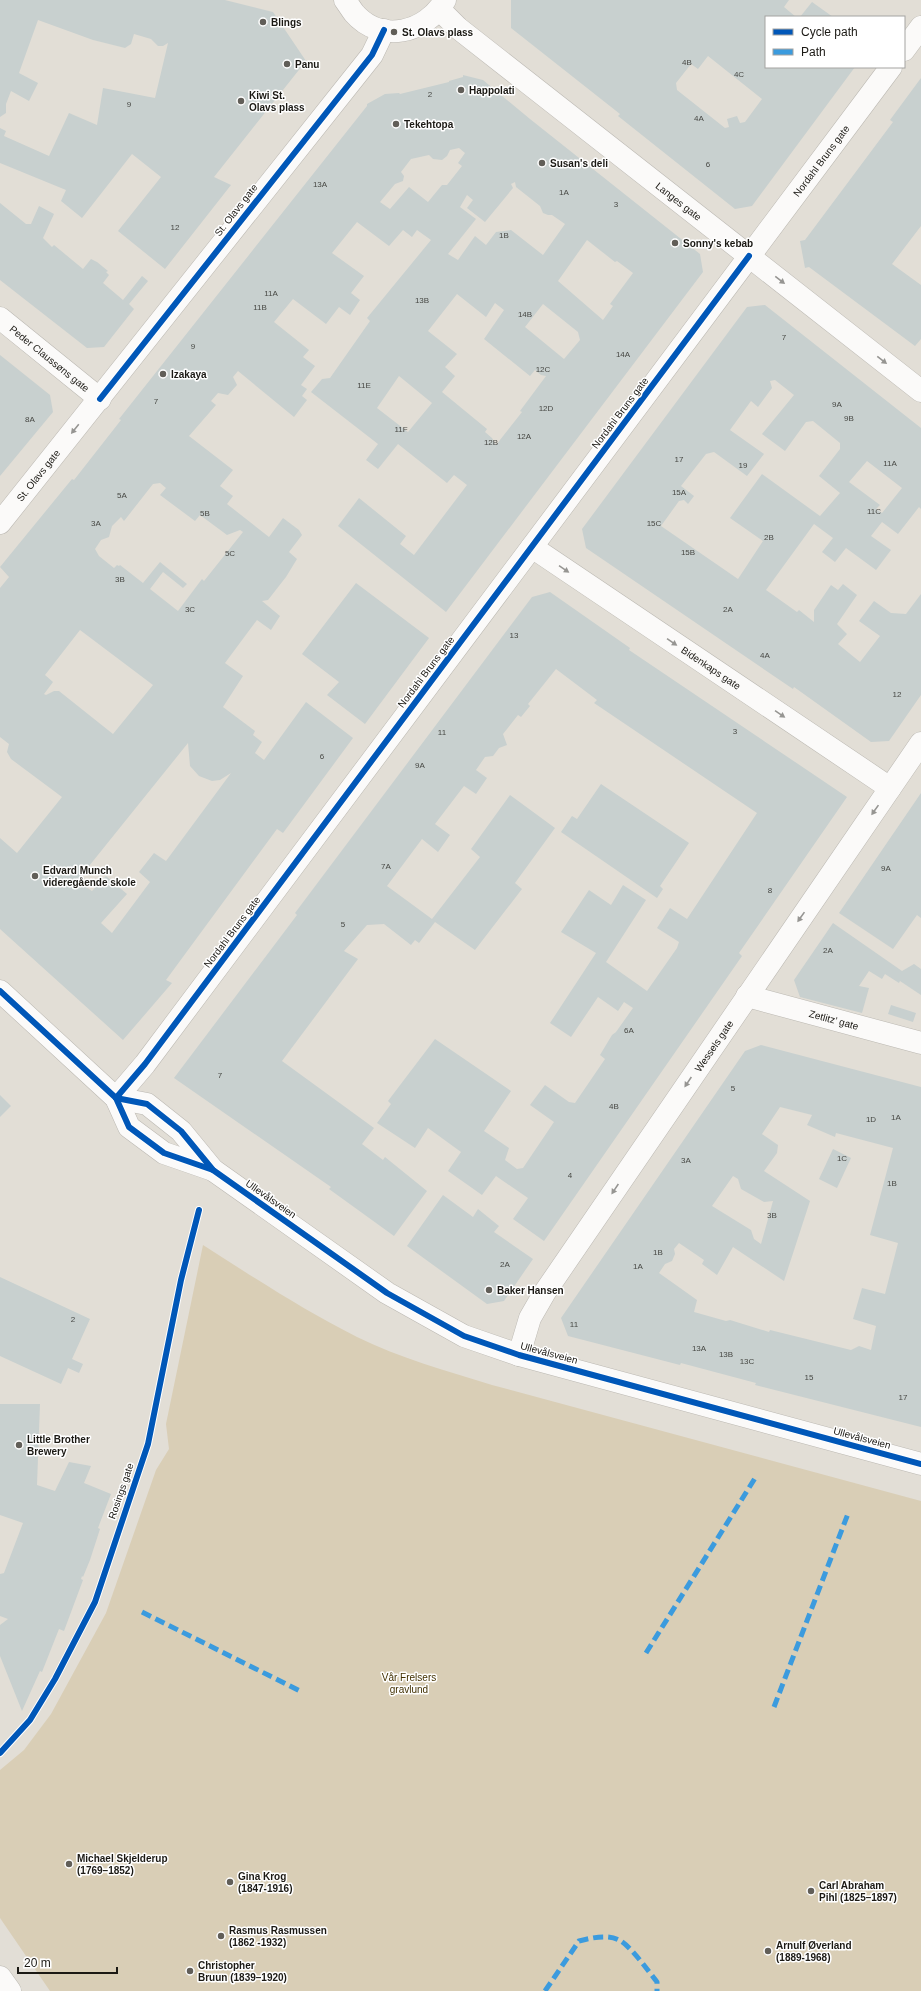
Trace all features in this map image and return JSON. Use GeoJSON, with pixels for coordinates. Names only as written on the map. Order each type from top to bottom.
{"type":"FeatureCollection","features":[{"type":"Feature","properties":{"kind":"street"},"geometry":{"type":"LineString","coordinates":[[345,0],[354,13],[368,24],[384,30],[400,32],[415,28],[429,21],[442,5]]}},
{"type":"Feature","properties":{"kind":"street","name":"Langes gate"},"geometry":{"type":"LineString","coordinates":[[442,5],[458,28],[921,390]]}},
{"type":"Feature","properties":{"kind":"street"},"geometry":{"type":"LineString","coordinates":[[905,49],[921,27]]}},
{"type":"Feature","properties":{"kind":"street","name":"St. Olavs gate"},"geometry":{"type":"LineString","coordinates":[[0,523],[372,55],[384,30]]}},
{"type":"Feature","properties":{"kind":"street","name":"Nordahl Bruns gate"},"geometry":{"type":"LineString","coordinates":[[116,1098],[145,1064],[890,68]]}},
{"type":"Feature","properties":{"kind":"street","name":"Peder Claussøns gate"},"geometry":{"type":"LineString","coordinates":[[0,318],[100,399]]}},
{"type":"Feature","properties":{"kind":"street","name":"Bidenkaps gate"},"geometry":{"type":"LineString","coordinates":[[532,547],[890,788]]}},
{"type":"Feature","properties":{"kind":"street","name":"Wessels gate"},"geometry":{"type":"LineString","coordinates":[[519,1355],[530,1318],[545,1292],[921,743]]}},
{"type":"Feature","properties":{"kind":"street","name":"Ullevålsveien"},"geometry":{"type":"LineString","coordinates":[[0,991],[116,1098],[129,1127],[164,1153],[213,1170]]}},
{"type":"Feature","properties":{"kind":"street","name":"Zetlitz’ gate"},"geometry":{"type":"LineString","coordinates":[[747,996],[921,1043]]}},
{"type":"Feature","properties":{"kind":"street","name":"Ullevålsveien"},"geometry":{"type":"LineString","coordinates":[[116,1098],[146,1104],[181,1131],[213,1170],[387,1293],[415,1311],[464,1336],[519,1355],[921,1464]]}},
{"type":"Feature","properties":{"kind":"street"},"geometry":{"type":"LineString","coordinates":[[0,1977],[10,1991]]}},
{"type":"Feature","properties":{"kind":"green space","name":"Vår Frelsers gravlund"},"geometry":{"type":"Polygon","coordinates":[[[203,1245],[317,1316],[373,1345],[407,1358],[492,1385],[921,1501],[921,1991],[50,1991],[0,1918],[0,1770],[24,1750],[51,1714],[106,1613],[156,1470],[169,1449],[166,1424],[203,1245]]]}},
{"type":"Feature","properties":{"kind":"building"},"geometry":{"type":"Polygon","coordinates":[[[0,0],[225,0],[273,12],[306,61],[214,177],[231,185],[165,269],[118,231],[161,177],[132,154],[82,218],[61,201],[66,190],[0,163],[0,128],[6,131],[4,136],[49,156],[69,113],[97,125],[103,88],[155,98],[168,43],[163,46],[158,46],[151,39],[134,34],[131,44],[125,48],[93,40],[38,20],[19,73],[38,83],[29,101],[11,91],[6,104],[6,113],[0,117],[0,0]]]}},
{"type":"Feature","properties":{"kind":"building"},"geometry":{"type":"Polygon","coordinates":[[[511,0],[789,0],[784,7],[795,16],[765,16],[765,68],[854,68],[752,206],[735,209],[618,116],[620,114],[511,28],[511,0]],[[708,56],[698,69],[691,64],[676,83],[677,90],[725,128],[729,127],[727,119],[737,116],[740,123],[745,122],[762,99],[708,56]]]}},
{"type":"Feature","properties":{"kind":"building"},"geometry":{"type":"Polygon","coordinates":[[[812,2],[832,16],[801,16],[812,2]]]}},
{"type":"Feature","properties":{"kind":"building"},"geometry":{"type":"Polygon","coordinates":[[[463,75],[483,80],[700,254],[703,272],[446,612],[338,526],[359,498],[406,536],[400,544],[414,555],[467,485],[454,475],[447,483],[398,444],[378,469],[366,460],[378,444],[311,392],[322,379],[330,378],[370,321],[367,318],[431,240],[417,230],[412,237],[403,230],[389,246],[357,222],[332,253],[364,276],[351,293],[360,300],[350,315],[339,307],[326,324],[293,299],[274,322],[309,350],[303,357],[315,366],[301,385],[307,389],[302,396],[307,400],[294,417],[238,371],[233,377],[237,385],[228,395],[218,393],[211,401],[216,405],[189,436],[233,470],[220,486],[233,496],[227,504],[269,537],[283,518],[299,530],[302,535],[289,552],[297,559],[286,577],[268,600],[262,601],[280,616],[271,630],[257,620],[225,663],[243,676],[223,707],[255,731],[253,735],[262,742],[255,753],[264,760],[306,702],[353,738],[283,833],[277,829],[166,980],[172,983],[123,1040],[0,929],[0,838],[17,853],[62,797],[11,759],[7,752],[9,744],[0,737],[0,588],[9,577],[0,567],[72,479],[74,480],[121,420],[119,419],[367,106],[367,104],[385,94],[400,94],[463,77],[463,75]],[[459,148],[450,150],[447,156],[442,160],[433,159],[429,155],[411,159],[401,172],[404,176],[403,181],[395,184],[380,202],[390,209],[409,187],[428,202],[442,185],[447,185],[462,166],[458,163],[465,153],[459,148]],[[515,182],[511,184],[513,188],[485,222],[467,208],[473,200],[467,195],[460,207],[476,219],[448,254],[458,260],[475,236],[486,245],[496,232],[511,230],[543,255],[565,224],[552,215],[543,213],[540,206],[516,187],[515,182]],[[587,240],[558,281],[603,320],[613,306],[610,304],[633,273],[617,261],[615,262],[587,240]],[[457,294],[428,331],[457,354],[445,367],[455,376],[442,392],[487,429],[485,432],[492,438],[496,445],[522,412],[520,411],[546,376],[541,375],[535,370],[530,376],[484,339],[504,310],[495,303],[486,317],[457,294]],[[543,304],[525,327],[564,359],[580,340],[578,332],[543,304]],[[399,376],[377,408],[408,432],[432,403],[399,376]],[[160,483],[153,484],[124,521],[121,517],[112,526],[109,537],[101,540],[95,549],[99,556],[114,568],[117,565],[120,565],[143,583],[160,562],[187,584],[183,588],[163,572],[150,589],[178,611],[202,579],[204,581],[243,532],[240,530],[227,535],[200,515],[195,521],[160,495],[166,488],[160,483]],[[80,630],[45,675],[53,682],[44,694],[46,695],[54,691],[59,691],[113,734],[153,685],[80,630]],[[188,743],[77,881],[92,891],[106,876],[127,894],[101,923],[112,933],[150,882],[139,872],[154,853],[166,861],[231,773],[220,780],[212,781],[199,776],[190,766],[188,743]]]}},
{"type":"Feature","properties":{"kind":"building"},"geometry":{"type":"Polygon","coordinates":[[[921,78],[921,226],[892,264],[921,285],[921,339],[915,346],[809,267],[805,268],[800,241],[805,240],[893,122],[890,120],[921,78]]]}},
{"type":"Feature","properties":{"kind":"building"},"geometry":{"type":"Polygon","coordinates":[[[0,203],[26,224],[31,224],[39,206],[54,214],[43,238],[52,247],[54,245],[83,269],[91,259],[97,262],[108,271],[106,272],[109,275],[103,283],[123,300],[142,276],[148,281],[129,304],[134,309],[104,347],[87,348],[0,280],[0,203]]]}},
{"type":"Feature","properties":{"kind":"building"},"geometry":{"type":"Polygon","coordinates":[[[765,305],[921,428],[921,509],[919,507],[898,534],[882,522],[871,536],[891,550],[876,570],[846,548],[835,562],[822,552],[833,538],[814,524],[766,590],[797,612],[799,610],[814,622],[814,610],[831,585],[838,590],[843,584],[857,595],[837,624],[847,634],[838,644],[860,662],[880,636],[859,621],[874,601],[891,613],[906,614],[921,594],[921,695],[889,741],[871,742],[794,687],[793,689],[586,548],[582,529],[747,307],[765,305]],[[775,380],[770,381],[772,388],[758,407],[751,401],[730,430],[764,454],[747,476],[714,452],[706,454],[681,486],[694,496],[688,504],[684,500],[679,501],[661,526],[738,579],[763,541],[730,518],[762,474],[820,516],[840,493],[819,476],[840,449],[840,443],[813,421],[806,422],[785,451],[762,434],[794,395],[775,380]],[[867,461],[849,482],[880,505],[876,509],[882,513],[902,488],[867,461]]]}},
{"type":"Feature","properties":{"kind":"building"},"geometry":{"type":"Polygon","coordinates":[[[0,355],[50,395],[53,412],[0,476],[0,355]]]}},
{"type":"Feature","properties":{"kind":"building"},"geometry":{"type":"Polygon","coordinates":[[[356,583],[429,638],[365,724],[327,695],[339,682],[302,654],[356,583]]]}},
{"type":"Feature","properties":{"kind":"building"},"geometry":{"type":"Polygon","coordinates":[[[550,592],[630,648],[629,650],[847,797],[739,953],[742,956],[544,1241],[513,1219],[528,1198],[496,1176],[482,1195],[448,1171],[461,1152],[428,1128],[415,1148],[377,1123],[391,1104],[388,1101],[435,1039],[511,1091],[484,1131],[509,1148],[505,1160],[517,1169],[523,1168],[554,1122],[530,1105],[545,1085],[569,1102],[575,1103],[605,1059],[600,1055],[612,1035],[616,1032],[633,1008],[624,1002],[618,1011],[598,997],[571,1037],[550,1023],[596,953],[561,932],[589,890],[611,905],[623,885],[646,900],[606,962],[647,991],[677,948],[679,942],[657,928],[670,908],[687,919],[757,813],[594,703],[597,700],[556,669],[528,704],[530,706],[521,717],[518,715],[503,734],[507,745],[499,748],[493,756],[485,757],[476,770],[487,778],[476,794],[464,786],[435,824],[450,835],[438,852],[422,839],[387,886],[432,919],[480,857],[471,849],[510,795],[555,828],[515,883],[522,889],[475,950],[435,922],[419,943],[415,940],[411,945],[384,924],[367,925],[344,951],[358,959],[282,1061],[374,1128],[362,1144],[383,1160],[385,1157],[427,1191],[394,1236],[329,1189],[331,1187],[174,1078],[297,915],[295,913],[532,597],[550,592]]]}},
{"type":"Feature","properties":{"kind":"building"},"geometry":{"type":"Polygon","coordinates":[[[601,784],[689,843],[660,886],[663,889],[657,898],[561,832],[572,816],[577,819],[601,784]]]}},
{"type":"Feature","properties":{"kind":"building"},"geometry":{"type":"Polygon","coordinates":[[[921,793],[921,918],[917,915],[893,949],[839,913],[921,793]]]}},
{"type":"Feature","properties":{"kind":"building"},"geometry":{"type":"Polygon","coordinates":[[[833,923],[902,971],[914,964],[921,969],[921,995],[900,981],[899,983],[885,974],[882,979],[869,971],[859,986],[869,988],[862,1013],[800,997],[794,980],[833,923]]]}},
{"type":"Feature","properties":{"kind":"building"},"geometry":{"type":"Polygon","coordinates":[[[891,1005],[916,1013],[913,1022],[888,1014],[891,1005]]]}},
{"type":"Feature","properties":{"kind":"building"},"geometry":{"type":"Polygon","coordinates":[[[761,1045],[921,1087],[921,1427],[755,1385],[756,1383],[681,1363],[680,1365],[568,1336],[561,1318],[745,1051],[761,1045]],[[780,1107],[762,1134],[778,1145],[777,1153],[764,1171],[810,1201],[784,1281],[733,1247],[717,1275],[702,1264],[704,1260],[679,1243],[674,1249],[675,1254],[672,1261],[665,1264],[659,1273],[697,1300],[694,1312],[726,1321],[730,1320],[769,1332],[770,1330],[851,1350],[859,1346],[871,1350],[876,1326],[853,1319],[862,1288],[885,1294],[898,1243],[870,1235],[893,1148],[836,1133],[835,1137],[807,1125],[812,1115],[780,1107]],[[733,1176],[712,1206],[751,1230],[754,1239],[761,1244],[773,1201],[764,1202],[741,1189],[738,1179],[733,1176]]]}},
{"type":"Feature","properties":{"kind":"building"},"geometry":{"type":"Polygon","coordinates":[[[0,1095],[11,1106],[0,1117],[0,1095]]]}},
{"type":"Feature","properties":{"kind":"building"},"geometry":{"type":"Polygon","coordinates":[[[833,1149],[851,1158],[837,1188],[819,1179],[833,1149]]]}},
{"type":"Feature","properties":{"kind":"building"},"geometry":{"type":"Polygon","coordinates":[[[443,1195],[473,1217],[478,1209],[499,1226],[494,1232],[533,1259],[504,1301],[487,1304],[407,1246],[443,1195]]]}},
{"type":"Feature","properties":{"kind":"building"},"geometry":{"type":"Polygon","coordinates":[[[0,1277],[90,1319],[72,1359],[83,1364],[79,1373],[68,1368],[61,1384],[0,1356],[0,1277]]]}},
{"type":"Feature","properties":{"kind":"building"},"geometry":{"type":"Polygon","coordinates":[[[0,1404],[40,1404],[37,1485],[55,1491],[69,1462],[91,1466],[84,1483],[111,1494],[98,1528],[100,1529],[90,1560],[83,1577],[82,1576],[81,1579],[83,1580],[64,1631],[59,1629],[42,1672],[40,1671],[22,1711],[0,1656],[0,1625],[8,1619],[0,1616],[0,1574],[4,1573],[23,1523],[0,1515],[0,1404]]]}},
{"type":"Feature","properties":{"kind":"marked path"},"geometry":{"type":"LineString","coordinates":[[646,1653],[757,1475]]}},
{"type":"Feature","properties":{"kind":"marked path"},"geometry":{"type":"LineString","coordinates":[[774,1707],[849,1511]]}},
{"type":"Feature","properties":{"kind":"marked path"},"geometry":{"type":"LineString","coordinates":[[142,1612],[302,1692]]}},
{"type":"Feature","properties":{"kind":"marked path"},"geometry":{"type":"LineString","coordinates":[[545,1991],[579,1941],[604,1937],[619,1940],[628,1947],[657,1982],[657,1991]]}},
{"type":"Feature","properties":{"kind":"cycle path"},"geometry":{"type":"LineString","coordinates":[[100,399],[372,55],[384,30]]}},
{"type":"Feature","properties":{"kind":"cycle path"},"geometry":{"type":"LineString","coordinates":[[116,1098],[145,1064],[749,256]]}},
{"type":"Feature","properties":{"kind":"cycle path"},"geometry":{"type":"LineString","coordinates":[[0,991],[116,1098],[129,1127],[164,1153],[213,1170]]}},
{"type":"Feature","properties":{"kind":"cycle path"},"geometry":{"type":"LineString","coordinates":[[116,1098],[147,1104],[181,1131],[213,1170],[387,1293],[464,1336],[519,1355],[921,1464]]}},
{"type":"Feature","properties":{"kind":"cycle path","name":"Rosings gate"},"geometry":{"type":"LineString","coordinates":[[0,1753],[30,1720],[55,1679],[95,1602],[148,1444],[181,1280],[199,1210]]}},
{"type":"Feature","properties":{"kind":"place","name":"Blings"},"geometry":{"type":"Point","coordinates":[263,22]}},
{"type":"Feature","properties":{"kind":"place","name":"St. Olavs plass"},"geometry":{"type":"Point","coordinates":[394,32]}},
{"type":"Feature","properties":{"kind":"place","name":"Panu"},"geometry":{"type":"Point","coordinates":[287,64]}},
{"type":"Feature","properties":{"kind":"place","name":"Happolati"},"geometry":{"type":"Point","coordinates":[461,90]}},
{"type":"Feature","properties":{"kind":"place","name":"Kiwi St. Olavs plass"},"geometry":{"type":"Point","coordinates":[241,101]}},
{"type":"Feature","properties":{"kind":"place","name":"Tekehtopa"},"geometry":{"type":"Point","coordinates":[396,124]}},
{"type":"Feature","properties":{"kind":"place","name":"Susan's deli"},"geometry":{"type":"Point","coordinates":[542,163]}},
{"type":"Feature","properties":{"kind":"place","name":"Sonny's kebab"},"geometry":{"type":"Point","coordinates":[675,243]}},
{"type":"Feature","properties":{"kind":"place","name":"Izakaya"},"geometry":{"type":"Point","coordinates":[163,374]}},
{"type":"Feature","properties":{"kind":"place","name":"Edvard Munch videregående skole"},"geometry":{"type":"Point","coordinates":[35,876]}},
{"type":"Feature","properties":{"kind":"place","name":"Baker Hansen"},"geometry":{"type":"Point","coordinates":[489,1290]}},
{"type":"Feature","properties":{"kind":"place","name":"Little Brother Brewery"},"geometry":{"type":"Point","coordinates":[19,1445]}},
{"type":"Feature","properties":{"kind":"place","name":"Michael Skjelderup (1769–1852)"},"geometry":{"type":"Point","coordinates":[69,1864]}},
{"type":"Feature","properties":{"kind":"place","name":"Gina Krog (1847-1916)"},"geometry":{"type":"Point","coordinates":[230,1882]}},
{"type":"Feature","properties":{"kind":"place","name":"Carl Abraham Pihl (1825–1897)"},"geometry":{"type":"Point","coordinates":[811,1891]}},
{"type":"Feature","properties":{"kind":"place","name":"Rasmus Rasmussen (1862 -1932)"},"geometry":{"type":"Point","coordinates":[221,1936]}},
{"type":"Feature","properties":{"kind":"place","name":"Arnulf Øverland (1889-1968)"},"geometry":{"type":"Point","coordinates":[768,1951]}},
{"type":"Feature","properties":{"kind":"place","name":"Christopher Bruun (1839–1920)"},"geometry":{"type":"Point","coordinates":[190,1971]}}]}
